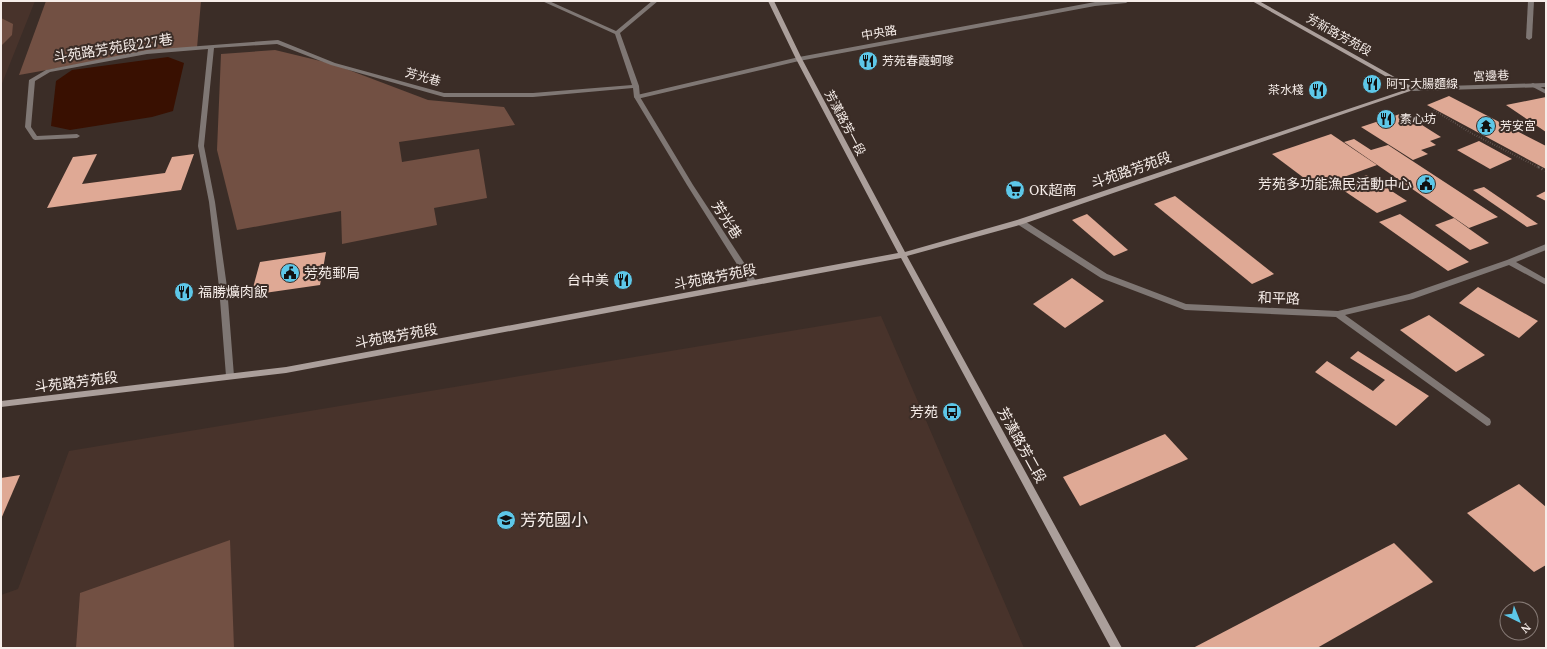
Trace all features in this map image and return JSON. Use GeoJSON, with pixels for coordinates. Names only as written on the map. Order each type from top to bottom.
{"type":"FeatureCollection","features":[{"type":"Feature","properties":{"kind":"street"},"geometry":{"type":"LineString","coordinates":[[544,1],[616,33],[655,1]]}},
{"type":"Feature","properties":{"kind":"street","name":"芳漢路芳一段"},"geometry":{"type":"LineString","coordinates":[[771,1],[799,59],[903,255]]}},
{"type":"Feature","properties":{"kind":"street","name":"中央路"},"geometry":{"type":"LineString","coordinates":[[637,97],[799,59],[1095,4],[1126,1]]}},
{"type":"Feature","properties":{"kind":"street","name":"芳新路芳苑段"},"geometry":{"type":"LineString","coordinates":[[1255,1],[1413,89]]}},
{"type":"Feature","properties":{"kind":"street"},"geometry":{"type":"LineString","coordinates":[[1530,38],[1531,1]]}},
{"type":"Feature","properties":{"kind":"street","name":"芳光巷"},"geometry":{"type":"LineString","coordinates":[[616,33],[636,86],[637,97],[690,185],[753,283]]}},
{"type":"Feature","properties":{"kind":"street","name":"芳光巷"},"geometry":{"type":"LineString","coordinates":[[211,47],[278,42],[334,64],[444,94],[533,95],[636,86]]}},
{"type":"Feature","properties":{"kind":"street"},"geometry":{"type":"LineString","coordinates":[[211,47],[201,146],[212,202],[223,287],[230,376]]}},
{"type":"Feature","properties":{"kind":"street","name":"斗苑路芳苑段227巷"},"geometry":{"type":"LineString","coordinates":[[77,136],[35,138],[28,127],[32,80],[48,71],[147,52],[211,47]]}},
{"type":"Feature","properties":{"kind":"street"},"geometry":{"type":"LineString","coordinates":[[1533,85],[1546,92]]}},
{"type":"Feature","properties":{"kind":"street","name":"宮邊巷"},"geometry":{"type":"LineString","coordinates":[[1413,89],[1546,85]]}},
{"type":"Feature","properties":{"kind":"street","name":"斗苑路芳苑段"},"geometry":{"type":"LineString","coordinates":[[1,404],[286,370],[903,255],[1020,222],[1413,89]]}},
{"type":"Feature","properties":{"kind":"street","name":"和平路"},"geometry":{"type":"LineString","coordinates":[[1020,222],[1104,276],[1186,307],[1338,314],[1410,297],[1510,262],[1546,247]]}},
{"type":"Feature","properties":{"kind":"street","name":"芳漢路芳二段"},"geometry":{"type":"LineString","coordinates":[[903,255],[1117,648]]}},
{"type":"Feature","properties":{"kind":"street"},"geometry":{"type":"LineString","coordinates":[[1510,262],[1546,282]]}},
{"type":"Feature","properties":{"kind":"street"},"geometry":{"type":"LineString","coordinates":[[1338,314],[1487,422]]}},
{"type":"Feature","properties":{"kind":"path"},"geometry":{"type":"LineString","coordinates":[[1413,89],[1423,103],[1459,126],[1546,171]]}},
{"type":"Feature","properties":{"kind":"shaded area"},"geometry":{"type":"Polygon","coordinates":[[[1,1],[35,1],[1,86],[1,1]]]}},
{"type":"Feature","properties":{"kind":"shaded area"},"geometry":{"type":"Polygon","coordinates":[[[46,1],[201,1],[197,48],[147,52],[19,75],[46,1]]]}},
{"type":"Feature","properties":{"kind":"shaded area"},"geometry":{"type":"Polygon","coordinates":[[[1,18],[13,24],[12,35],[1,46],[1,18]]]}},
{"type":"Feature","properties":{"kind":"shaded area"},"geometry":{"type":"Polygon","coordinates":[[[275,50],[333,64],[428,100],[504,107],[515,125],[399,142],[402,162],[479,149],[487,198],[434,208],[437,225],[342,244],[341,211],[237,230],[217,150],[221,54],[275,50]]]}},
{"type":"Feature","properties":{"kind":"shaded area"},"geometry":{"type":"Polygon","coordinates":[[[168,57],[184,63],[173,111],[152,117],[70,130],[51,126],[56,81],[72,70],[168,57]]]}},
{"type":"Feature","properties":{"kind":"shaded area","name":"芳苑國小"},"geometry":{"type":"Polygon","coordinates":[[[881,316],[1024,648],[1,648],[1,595],[18,589],[69,451],[881,316]]]}},
{"type":"Feature","properties":{"kind":"shaded area"},"geometry":{"type":"Polygon","coordinates":[[[230,540],[234,648],[76,648],[80,593],[230,540]]]}},
{"type":"Feature","properties":{"kind":"building","name":"芳安宮"},"geometry":{"type":"Polygon","coordinates":[[[1449,96],[1546,146],[1546,169],[1427,105],[1449,96]]]}},
{"type":"Feature","properties":{"kind":"building"},"geometry":{"type":"Polygon","coordinates":[[[1546,97],[1546,132],[1506,105],[1546,97]]]}},
{"type":"Feature","properties":{"kind":"building"},"geometry":{"type":"Polygon","coordinates":[[[1403,113],[1441,137],[1430,141],[1436,145],[1421,150],[1428,154],[1413,160],[1361,127],[1403,113]]]}},
{"type":"Feature","properties":{"kind":"building"},"geometry":{"type":"Polygon","coordinates":[[[1331,134],[1377,165],[1316,187],[1272,154],[1331,134]]]}},
{"type":"Feature","properties":{"kind":"building","name":"芳苑多功能漁民活動中心"},"geometry":{"type":"Polygon","coordinates":[[[1354,139],[1371,150],[1388,145],[1498,217],[1469,228],[1344,142],[1354,139]]]}},
{"type":"Feature","properties":{"kind":"building"},"geometry":{"type":"Polygon","coordinates":[[[1479,141],[1512,159],[1490,169],[1457,150],[1479,141]]]}},
{"type":"Feature","properties":{"kind":"building"},"geometry":{"type":"Polygon","coordinates":[[[97,154],[82,184],[165,173],[172,157],[194,154],[181,190],[47,208],[73,157],[97,154]]]}},
{"type":"Feature","properties":{"kind":"building"},"geometry":{"type":"Polygon","coordinates":[[[1367,175],[1407,201],[1377,213],[1337,186],[1367,175]]]}},
{"type":"Feature","properties":{"kind":"building"},"geometry":{"type":"Polygon","coordinates":[[[1484,187],[1538,224],[1527,227],[1473,190],[1484,187]]]}},
{"type":"Feature","properties":{"kind":"building"},"geometry":{"type":"Polygon","coordinates":[[[1546,191],[1546,201],[1536,196],[1546,191]]]}},
{"type":"Feature","properties":{"kind":"building"},"geometry":{"type":"Polygon","coordinates":[[[1175,196],[1274,274],[1252,284],[1154,204],[1175,196]]]}},
{"type":"Feature","properties":{"kind":"building"},"geometry":{"type":"Polygon","coordinates":[[[1087,214],[1128,250],[1114,256],[1072,220],[1087,214]]]}},
{"type":"Feature","properties":{"kind":"building"},"geometry":{"type":"Polygon","coordinates":[[[1400,214],[1469,262],[1448,271],[1379,222],[1400,214]]]}},
{"type":"Feature","properties":{"kind":"building"},"geometry":{"type":"Polygon","coordinates":[[[1454,218],[1489,243],[1470,250],[1435,225],[1454,218]]]}},
{"type":"Feature","properties":{"kind":"building","name":"芳苑郵局"},"geometry":{"type":"Polygon","coordinates":[[[326,252],[320,285],[251,295],[260,262],[326,252]]]}},
{"type":"Feature","properties":{"kind":"building"},"geometry":{"type":"Polygon","coordinates":[[[1072,278],[1104,301],[1065,328],[1033,304],[1072,278]]]}},
{"type":"Feature","properties":{"kind":"building"},"geometry":{"type":"Polygon","coordinates":[[[1478,287],[1538,321],[1519,338],[1459,303],[1478,287]]]}},
{"type":"Feature","properties":{"kind":"building"},"geometry":{"type":"Polygon","coordinates":[[[1429,315],[1485,355],[1456,372],[1400,330],[1429,315]]]}},
{"type":"Feature","properties":{"kind":"building"},"geometry":{"type":"Polygon","coordinates":[[[1358,351],[1429,396],[1396,426],[1315,372],[1327,361],[1373,391],[1385,380],[1350,358],[1358,351]]]}},
{"type":"Feature","properties":{"kind":"building"},"geometry":{"type":"Polygon","coordinates":[[[1165,434],[1188,459],[1080,506],[1063,477],[1165,434]]]}},
{"type":"Feature","properties":{"kind":"building"},"geometry":{"type":"Polygon","coordinates":[[[20,475],[1,519],[1,478],[20,475]]]}},
{"type":"Feature","properties":{"kind":"building"},"geometry":{"type":"Polygon","coordinates":[[[1519,484],[1546,507],[1546,565],[1534,572],[1467,513],[1519,484]]]}},
{"type":"Feature","properties":{"kind":"building"},"geometry":{"type":"Polygon","coordinates":[[[1394,543],[1433,582],[1317,648],[1193,648],[1394,543]]]}},
{"type":"Feature","properties":{"kind":"place","name":"芳苑春霞蚵嗲"},"geometry":{"type":"Point","coordinates":[868,61]}},
{"type":"Feature","properties":{"kind":"place","name":"阿丁大腸麵線"},"geometry":{"type":"Point","coordinates":[1372,84]}},
{"type":"Feature","properties":{"kind":"place","name":"茶水棧"},"geometry":{"type":"Point","coordinates":[1318,90]}},
{"type":"Feature","properties":{"kind":"place","name":"素心坊"},"geometry":{"type":"Point","coordinates":[1386,119]}},
{"type":"Feature","properties":{"kind":"place","name":"芳安宮"},"geometry":{"type":"Point","coordinates":[1486,126]}},
{"type":"Feature","properties":{"kind":"place","name":"芳苑多功能漁民活動中心"},"geometry":{"type":"Point","coordinates":[1426,184]}},
{"type":"Feature","properties":{"kind":"place","name":"OK超商"},"geometry":{"type":"Point","coordinates":[1015,190]}},
{"type":"Feature","properties":{"kind":"place","name":"芳苑郵局"},"geometry":{"type":"Point","coordinates":[290,273]}},
{"type":"Feature","properties":{"kind":"place","name":"台中美"},"geometry":{"type":"Point","coordinates":[623,280]}},
{"type":"Feature","properties":{"kind":"place","name":"福勝爌肉飯"},"geometry":{"type":"Point","coordinates":[184,292]}},
{"type":"Feature","properties":{"kind":"place","name":"芳苑"},"geometry":{"type":"Point","coordinates":[952,412]}},
{"type":"Feature","properties":{"kind":"place","name":"芳苑國小"},"geometry":{"type":"Point","coordinates":[506,520]}}]}
